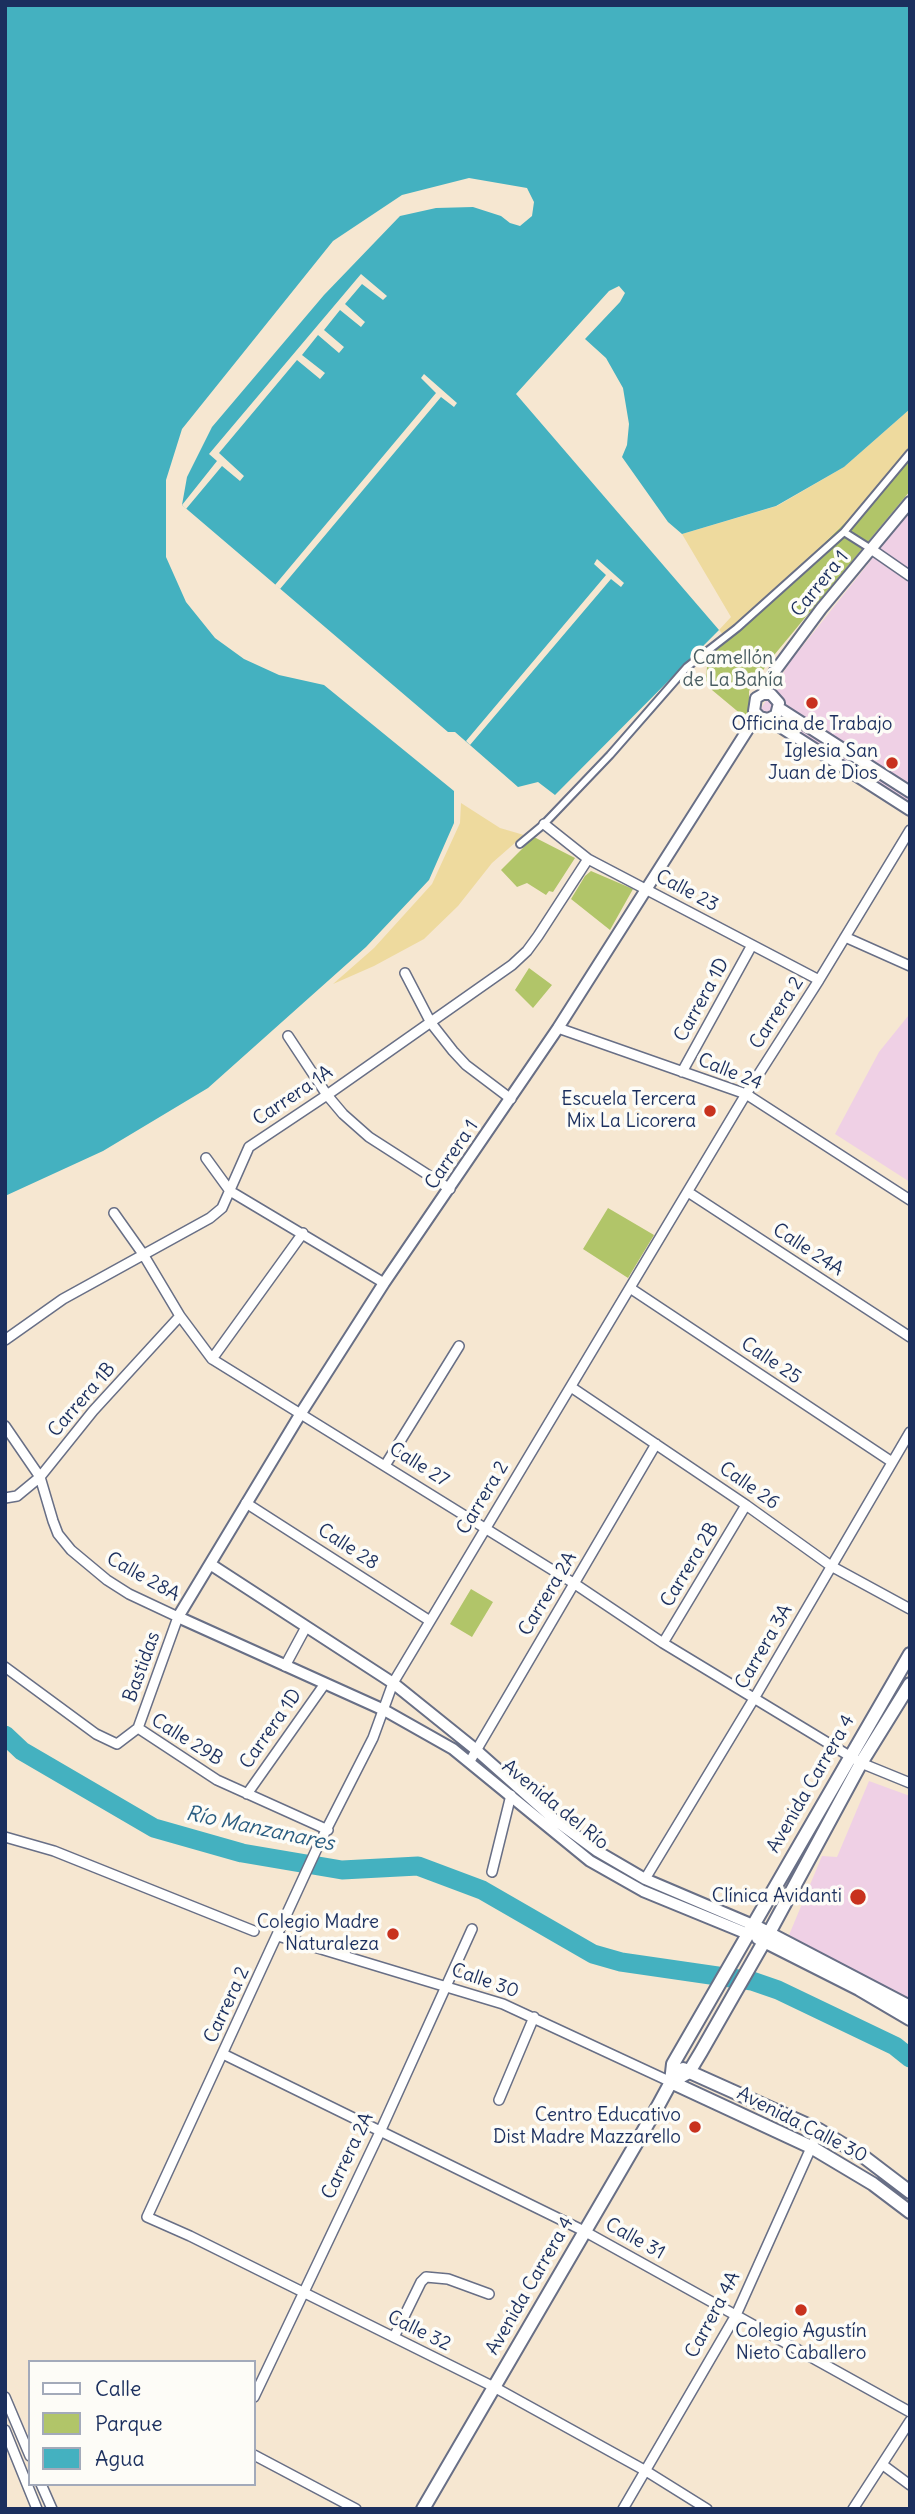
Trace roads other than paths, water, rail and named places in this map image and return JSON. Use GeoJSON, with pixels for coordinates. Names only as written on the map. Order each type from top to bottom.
{"type":"FeatureCollection","features":[{"type":"Feature","properties":{"kind":"main road","name":"Avenida Carrera 4"},"geometry":{"type":"LineString","coordinates":[[423,2509],[671,2082],[673,2064],[910,1654]]}},
{"type":"Feature","properties":{"kind":"main road","name":"Avenida Carrera 4"},"geometry":{"type":"LineString","coordinates":[[671,2082],[689,2072],[767,1937],[861,1763],[910,1684]]}},
{"type":"Feature","properties":{"kind":"main road","name":"Avenida del Río"},"geometry":{"type":"LineString","coordinates":[[751,1929],[910,2007]]}},
{"type":"Feature","properties":{"kind":"main road","name":"Avenida del Río"},"geometry":{"type":"LineString","coordinates":[[767,1937],[910,2019]]}},
{"type":"Feature","properties":{"kind":"main road"},"geometry":{"type":"LineString","coordinates":[[701,2052],[703,2070],[716,2084]]}},
{"type":"Feature","properties":{"kind":"main road","name":"Avenida Calle 30"},"geometry":{"type":"LineString","coordinates":[[673,2064],[819,2130],[864,2157],[910,2192]]}},
{"type":"Feature","properties":{"kind":"main road","name":"Avenida Calle 30"},"geometry":{"type":"LineString","coordinates":[[671,2082],[811,2147],[873,2184],[910,2212]]}},
{"type":"Feature","properties":{"kind":"street"},"geometry":{"type":"LineString","coordinates":[[520,844],[544,824],[610,755],[687,667],[737,628],[844,532],[910,453]]}},
{"type":"Feature","properties":{"kind":"street","name":"Carrera 1"},"geometry":{"type":"LineString","coordinates":[[763,694],[775,671],[799,639],[910,502]]}},
{"type":"Feature","properties":{"kind":"street"},"geometry":{"type":"LineString","coordinates":[[844,532],[910,576]]}},
{"type":"Feature","properties":{"kind":"street"},"geometry":{"type":"LineString","coordinates":[[768,719],[776,715],[779,703],[775,696],[763,694],[754,702],[757,715],[768,719],[910,810]]}},
{"type":"Feature","properties":{"kind":"street"},"geometry":{"type":"LineString","coordinates":[[779,708],[910,792]]}},
{"type":"Feature","properties":{"kind":"street","name":"Carrera 1"},"geometry":{"type":"LineString","coordinates":[[178,1618],[300,1413],[384,1283],[558,1028],[757,715]]}},
{"type":"Feature","properties":{"kind":"street","name":"Calle 23"},"geometry":{"type":"LineString","coordinates":[[544,824],[589,859],[819,980]]}},
{"type":"Feature","properties":{"kind":"street","name":"Carrera 2"},"geometry":{"type":"LineString","coordinates":[[146,2217],[318,1846],[373,1738],[393,1683],[746,1094],[910,830]]}},
{"type":"Feature","properties":{"kind":"street","name":"Carrera 1A"},"geometry":{"type":"LineString","coordinates":[[5,1340],[63,1299],[210,1218],[222,1208],[249,1147],[512,965],[527,951],[589,859]]}},
{"type":"Feature","properties":{"kind":"street"},"geometry":{"type":"LineString","coordinates":[[845,937],[910,967]]}},
{"type":"Feature","properties":{"kind":"street","name":"Carrera 1D"},"geometry":{"type":"LineString","coordinates":[[682,1072],[752,945]]}},
{"type":"Feature","properties":{"kind":"street"},"geometry":{"type":"LineString","coordinates":[[405,974],[431,1023],[467,1065],[511,1099]]}},
{"type":"Feature","properties":{"kind":"street","name":"Calle 24"},"geometry":{"type":"LineString","coordinates":[[558,1028],[746,1094],[910,1199]]}},
{"type":"Feature","properties":{"kind":"street"},"geometry":{"type":"LineString","coordinates":[[288,1036],[342,1114],[369,1137],[450,1189]]}},
{"type":"Feature","properties":{"kind":"street"},"geometry":{"type":"LineString","coordinates":[[206,1158],[230,1192],[384,1283]]}},
{"type":"Feature","properties":{"kind":"street","name":"Calle 24A"},"geometry":{"type":"LineString","coordinates":[[688,1192],[910,1337]]}},
{"type":"Feature","properties":{"kind":"street","name":"Calle 27"},"geometry":{"type":"LineString","coordinates":[[114,1213],[143,1254],[180,1316],[212,1359],[386,1464],[663,1643],[849,1756],[910,1783]]}},
{"type":"Feature","properties":{"kind":"street"},"geometry":{"type":"LineString","coordinates":[[212,1359],[303,1233]]}},
{"type":"Feature","properties":{"kind":"street","name":"Calle 25"},"geometry":{"type":"LineString","coordinates":[[630,1288],[892,1462]]}},
{"type":"Feature","properties":{"kind":"street","name":"Carrera 1B"},"geometry":{"type":"LineString","coordinates":[[5,1498],[17,1496],[40,1477],[93,1411],[180,1316]]}},
{"type":"Feature","properties":{"kind":"street"},"geometry":{"type":"LineString","coordinates":[[386,1464],[459,1346]]}},
{"type":"Feature","properties":{"kind":"street","name":"Calle 26"},"geometry":{"type":"LineString","coordinates":[[571,1387],[831,1566],[910,1609]]}},
{"type":"Feature","properties":{"kind":"street","name":"Calle 28A"},"geometry":{"type":"LineString","coordinates":[[5,1426],[40,1477],[52,1521],[58,1534],[71,1550],[107,1580],[178,1618]]}},
{"type":"Feature","properties":{"kind":"street","name":"Carrera 3A"},"geometry":{"type":"LineString","coordinates":[[645,1879],[910,1432]]}},
{"type":"Feature","properties":{"kind":"street","name":"Carrera 2A"},"geometry":{"type":"LineString","coordinates":[[470,1761],[656,1444]]}},
{"type":"Feature","properties":{"kind":"street","name":"Calle 28"},"geometry":{"type":"LineString","coordinates":[[246,1503],[430,1621]]}},
{"type":"Feature","properties":{"kind":"street","name":"Carrera 2B"},"geometry":{"type":"LineString","coordinates":[[663,1643],[746,1505]]}},
{"type":"Feature","properties":{"kind":"street","name":"Avenida del Río"},"geometry":{"type":"LineString","coordinates":[[210,1564],[393,1683],[475,1749],[555,1820],[597,1851],[645,1879],[751,1929]]}},
{"type":"Feature","properties":{"kind":"street","name":"Avenida del Río"},"geometry":{"type":"LineString","coordinates":[[178,1618],[384,1710],[453,1749],[590,1861],[643,1891],[751,1929]]}},
{"type":"Feature","properties":{"kind":"street","name":"Bastidas"},"geometry":{"type":"LineString","coordinates":[[138,1728],[178,1618]]}},
{"type":"Feature","properties":{"kind":"street","name":"Carrera 1D"},"geometry":{"type":"LineString","coordinates":[[285,1666],[306,1627]]}},
{"type":"Feature","properties":{"kind":"street","name":"Calle 29B"},"geometry":{"type":"LineString","coordinates":[[5,1667],[111,1743],[122,1742],[138,1728],[217,1780],[328,1830]]}},
{"type":"Feature","properties":{"kind":"street","name":"Carrera 1D"},"geometry":{"type":"LineString","coordinates":[[247,1794],[324,1685]]}},
{"type":"Feature","properties":{"kind":"street"},"geometry":{"type":"LineString","coordinates":[[492,1872],[511,1795]]}},
{"type":"Feature","properties":{"kind":"street"},"geometry":{"type":"LineString","coordinates":[[5,1838],[54,1851],[254,1931]]}},
{"type":"Feature","properties":{"kind":"street","name":"Carrera 2A"},"geometry":{"type":"LineString","coordinates":[[256,2393],[380,2132],[472,1929]]}},
{"type":"Feature","properties":{"kind":"street","name":"Calle 30"},"geometry":{"type":"LineString","coordinates":[[278,1936],[365,1964],[448,1986],[534,2017],[671,2082]]}},
{"type":"Feature","properties":{"kind":"street"},"geometry":{"type":"LineString","coordinates":[[499,2100],[534,2017]]}},
{"type":"Feature","properties":{"kind":"street","name":"Calle 31"},"geometry":{"type":"LineString","coordinates":[[223,2054],[584,2231],[910,2413]]}},
{"type":"Feature","properties":{"kind":"street","name":"Carrera 4A"},"geometry":{"type":"LineString","coordinates":[[623,2509],[736,2315],[819,2130]]}},
{"type":"Feature","properties":{"kind":"street","name":"Calle 32"},"geometry":{"type":"LineString","coordinates":[[146,2217],[190,2236],[494,2387],[646,2471],[707,2509]]}},
{"type":"Feature","properties":{"kind":"street"},"geometry":{"type":"LineString","coordinates":[[394,2337],[426,2277],[448,2279],[489,2294]]}},
{"type":"Feature","properties":{"kind":"street"},"geometry":{"type":"LineString","coordinates":[[5,2397],[28,2451]]}},
{"type":"Feature","properties":{"kind":"street"},"geometry":{"type":"LineString","coordinates":[[853,2509],[910,2421]]}},
{"type":"Feature","properties":{"kind":"street"},"geometry":{"type":"LineString","coordinates":[[5,2430],[37,2509]]}},
{"type":"Feature","properties":{"kind":"street"},"geometry":{"type":"LineString","coordinates":[[256,2456],[356,2509]]}},
{"type":"Feature","properties":{"kind":"street"},"geometry":{"type":"LineString","coordinates":[[883,2465],[910,2484]]}},
{"type":"Feature","properties":{"kind":"street"},"geometry":{"type":"LineString","coordinates":[[42,2486],[52,2509]]}},
{"type":"Feature","properties":{"kind":"water"},"geometry":{"type":"Polygon","coordinates":[[[5,5],[910,5],[910,409],[844,467],[776,506],[682,534],[668,522],[622,457],[627,445],[629,424],[623,388],[606,358],[585,339],[620,302],[625,293],[619,286],[609,291],[516,394],[719,630],[555,795],[538,782],[518,787],[455,732],[448,732],[182,505],[187,477],[212,427],[324,295],[400,216],[436,208],[473,207],[501,216],[520,226],[532,216],[534,202],[527,188],[469,178],[402,195],[333,241],[182,429],[166,480],[166,557],[186,602],[215,638],[244,659],[279,675],[324,685],[454,791],[454,823],[429,880],[366,947],[208,1088],[103,1151],[5,1196],[5,5]]]}},
{"type":"Feature","properties":{"kind":"waterway","name":"Río Manzanares"},"geometry":{"type":"LineString","coordinates":[[5,1735],[22,1751],[154,1828],[242,1853],[342,1870],[418,1866],[482,1890],[593,1954],[621,1962],[752,1981],[778,1990],[895,2046],[910,2058]]}},
{"type":"Feature","properties":{"kind":"place","name":"Officina de Trabajo"},"geometry":{"type":"Point","coordinates":[812,703]}},
{"type":"Feature","properties":{"kind":"place","name":"Iglesia San Juan de Dios"},"geometry":{"type":"Point","coordinates":[892,763]}},
{"type":"Feature","properties":{"kind":"place","name":"Escuela Tercera Mix La Licorera"},"geometry":{"type":"Point","coordinates":[710,1111]}},
{"type":"Feature","properties":{"kind":"place","name":"Clínica Avidanti"},"geometry":{"type":"Point","coordinates":[858,1897]}},
{"type":"Feature","properties":{"kind":"place","name":"Colegio Madre Naturaleza"},"geometry":{"type":"Point","coordinates":[393,1934]}},
{"type":"Feature","properties":{"kind":"place","name":"Centro Educativo Dist Madre Mazzarello"},"geometry":{"type":"Point","coordinates":[695,2127]}},
{"type":"Feature","properties":{"kind":"place","name":"Colegio Agustín Nieto Caballero"},"geometry":{"type":"Point","coordinates":[801,2310]}},
{"type":"Feature","properties":{"kind":"park label","name":"Camellón de La Bahía"},"geometry":{"type":"Point","coordinates":[733,670]}}]}
